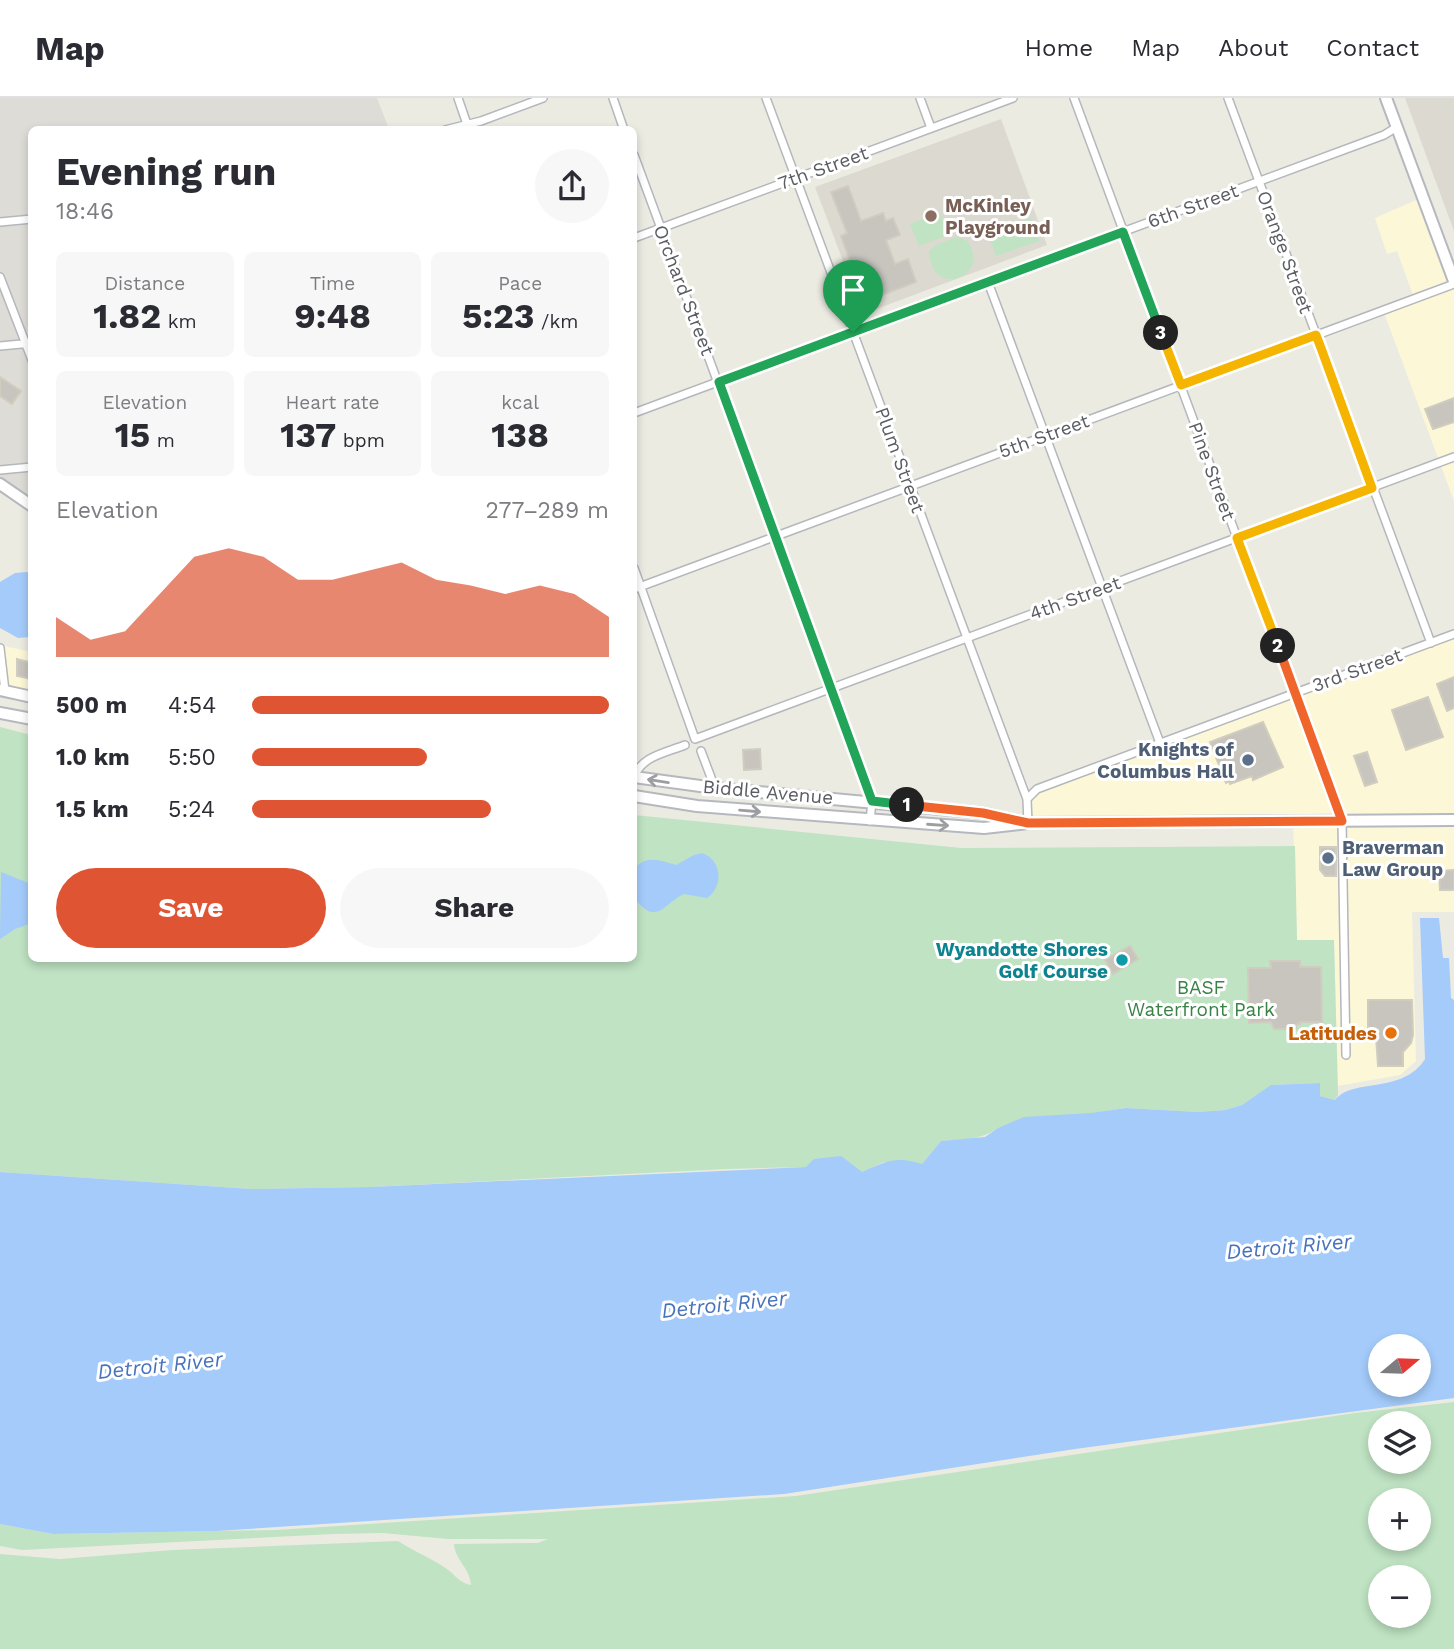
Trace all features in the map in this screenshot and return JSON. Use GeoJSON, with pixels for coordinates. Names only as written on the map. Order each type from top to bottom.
{"type":"FeatureCollection","features":[{"type":"Feature","properties":{"kind":"main road"},"geometry":{"type":"LineString","coordinates":[[1387,98],[1454,282]]}},
{"type":"Feature","properties":{"kind":"main road"},"geometry":{"type":"LineString","coordinates":[[0,484],[28,503]]}},
{"type":"Feature","properties":{"kind":"main road"},"geometry":{"type":"LineString","coordinates":[[3,690],[28,696]]}},
{"type":"Feature","properties":{"kind":"main road"},"geometry":{"type":"LineString","coordinates":[[0,713],[28,718]]}},
{"type":"Feature","properties":{"kind":"main road","name":"Biddle Avenue"},"geometry":{"type":"LineString","coordinates":[[637,777],[715,788],[983,813],[1028,823]]}},
{"type":"Feature","properties":{"kind":"main road","name":"Biddle Avenue"},"geometry":{"type":"LineString","coordinates":[[637,796],[697,806],[984,828],[1028,823],[1454,820]]}},
{"type":"Feature","properties":{"kind":"street"},"geometry":{"type":"LineString","coordinates":[[458,98],[469,126]]}},
{"type":"Feature","properties":{"kind":"street"},"geometry":{"type":"LineString","coordinates":[[472,126],[543,98]]}},
{"type":"Feature","properties":{"kind":"street"},"geometry":{"type":"LineString","coordinates":[[612,98],[622,126]]}},
{"type":"Feature","properties":{"kind":"street","name":"Plum Street"},"geometry":{"type":"LineString","coordinates":[[766,98],[1027,799],[1028,823]]}},
{"type":"Feature","properties":{"kind":"street"},"geometry":{"type":"LineString","coordinates":[[920,98],[931,128]]}},
{"type":"Feature","properties":{"kind":"street","name":"7th Street"},"geometry":{"type":"LineString","coordinates":[[637,237],[1013,98]]}},
{"type":"Feature","properties":{"kind":"street","name":"Pine Street"},"geometry":{"type":"LineString","coordinates":[[1074,98],[1342,821],[1346,1055]]}},
{"type":"Feature","properties":{"kind":"street","name":"Orange Street"},"geometry":{"type":"LineString","coordinates":[[1228,98],[1430,643]]}},
{"type":"Feature","properties":{"kind":"street","name":"6th Street"},"geometry":{"type":"LineString","coordinates":[[637,412],[1384,135],[1397,127]]}},
{"type":"Feature","properties":{"kind":"street","name":"Orchard Street"},"geometry":{"type":"LineString","coordinates":[[637,163],[872,801],[870,821]]}},
{"type":"Feature","properties":{"kind":"street"},"geometry":{"type":"LineString","coordinates":[[0,222],[28,219]]}},
{"type":"Feature","properties":{"kind":"street"},"geometry":{"type":"LineString","coordinates":[[0,277],[28,343],[0,346]]}},
{"type":"Feature","properties":{"kind":"street"},"geometry":{"type":"LineString","coordinates":[[988,282],[1160,743]]}},
{"type":"Feature","properties":{"kind":"street","name":"5th Street"},"geometry":{"type":"LineString","coordinates":[[637,588],[1454,282]]}},
{"type":"Feature","properties":{"kind":"street","name":"4th Street"},"geometry":{"type":"LineString","coordinates":[[637,588],[695,739],[1454,457]]}},
{"type":"Feature","properties":{"kind":"street"},"geometry":{"type":"LineString","coordinates":[[0,470],[28,467]]}},
{"type":"Feature","properties":{"kind":"street","name":"3rd Street"},"geometry":{"type":"LineString","coordinates":[[1027,799],[1037,789],[1454,634]]}},
{"type":"Feature","properties":{"kind":"street"},"geometry":{"type":"LineString","coordinates":[[0,648],[3,690]]}},
{"type":"Feature","properties":{"kind":"street"},"geometry":{"type":"LineString","coordinates":[[637,770],[646,760],[685,745]]}},
{"type":"Feature","properties":{"kind":"street"},"geometry":{"type":"LineString","coordinates":[[701,751],[715,788]]}},
{"type":"Feature","properties":{"kind":"shaded area"},"geometry":{"type":"Polygon","coordinates":[[[0,98],[377,98],[388,126],[28,126],[28,504],[0,484],[0,98]]]}},
{"type":"Feature","properties":{"kind":"shaded area"},"geometry":{"type":"Polygon","coordinates":[[[1405,98],[1454,98],[1454,231],[1405,98]]]}},
{"type":"Feature","properties":{"kind":"shaded area","name":"McKinley Playground"},"geometry":{"type":"Polygon","coordinates":[[[1001,119],[1047,245],[863,314],[815,187],[1001,119]]]}},
{"type":"Feature","properties":{"kind":"shaded area"},"geometry":{"type":"Polygon","coordinates":[[[1423,197],[1454,281],[1454,501],[1383,310],[1414,298],[1397,251],[1387,254],[1375,218],[1423,197]]]}},
{"type":"Feature","properties":{"kind":"shaded area"},"geometry":{"type":"Polygon","coordinates":[[[1454,634],[1454,912],[1412,912],[1416,1061],[1400,1075],[1338,1086],[1334,940],[1297,940],[1293,823],[1028,823],[1027,799],[1032,792],[1454,634]]]}},
{"type":"Feature","properties":{"kind":"shaded area"},"geometry":{"type":"Polygon","coordinates":[[[0,645],[28,651],[28,696],[0,690],[0,645]]]}},
{"type":"Feature","properties":{"kind":"green space"},"geometry":{"type":"Polygon","coordinates":[[[940,213],[948,235],[919,246],[910,224],[940,213]]]}},
{"type":"Feature","properties":{"kind":"green space"},"geometry":{"type":"Polygon","coordinates":[[[1031,218],[1039,241],[996,256],[988,234],[1031,218]]]}},
{"type":"Feature","properties":{"kind":"green space"},"geometry":{"type":"Polygon","coordinates":[[[956,237],[968,242],[973,260],[964,275],[946,279],[938,274],[932,265],[929,251],[936,245],[956,237]]]}},
{"type":"Feature","properties":{"kind":"green space","name":"Wyandotte Shores Golf Course"},"geometry":{"type":"Polygon","coordinates":[[[0,727],[28,734],[28,962],[637,962],[637,815],[961,848],[1295,846],[1297,940],[1334,940],[1338,1095],[1335,1100],[1320,1096],[1320,1083],[1272,1085],[1242,1105],[1225,1110],[1198,1112],[1126,1108],[998,1128],[977,1137],[941,1141],[922,1164],[884,1162],[862,1172],[806,1167],[727,1169],[371,1187],[251,1189],[0,1172],[0,727]]]}},
{"type":"Feature","properties":{"kind":"green space"},"geometry":{"type":"Polygon","coordinates":[[[1454,1402],[1454,1649],[0,1649],[0,1554],[60,1559],[173,1550],[398,1541],[471,1585],[454,1544],[538,1543],[548,1539],[448,1539],[383,1533],[333,1534],[22,1550],[0,1546],[0,1524],[53,1534],[276,1530],[796,1496],[1368,1412],[1368,1474],[1431,1474],[1431,1411],[1373,1411],[1454,1402]]]}},
{"type":"Feature","properties":{"kind":"water"},"geometry":{"type":"Polygon","coordinates":[[[28,572],[28,637],[18,638],[0,628],[0,582],[15,573],[28,572]]]}},
{"type":"Feature","properties":{"kind":"water"},"geometry":{"type":"Polygon","coordinates":[[[702,853],[709,856],[717,867],[716,887],[707,898],[684,894],[660,911],[649,911],[642,907],[637,901],[639,864],[654,860],[676,865],[702,853]]]}},
{"type":"Feature","properties":{"kind":"water"},"geometry":{"type":"Polygon","coordinates":[[[1,872],[28,883],[28,924],[0,939],[1,872]]]}},
{"type":"Feature","properties":{"kind":"water","name":"Detroit River"},"geometry":{"type":"Polygon","coordinates":[[[1420,918],[1439,918],[1443,958],[1449,958],[1451,998],[1454,1000],[1454,1398],[1075,1449],[784,1494],[216,1531],[53,1534],[0,1524],[0,1172],[251,1189],[371,1187],[806,1167],[814,1159],[841,1156],[862,1172],[892,1161],[905,1160],[922,1164],[941,1141],[985,1137],[1024,1117],[1126,1108],[1198,1112],[1225,1110],[1242,1105],[1271,1085],[1320,1083],[1320,1096],[1335,1100],[1343,1093],[1391,1082],[1415,1070],[1425,1059],[1420,918]]]}},
{"type":"Feature","properties":{"kind":"building"},"geometry":{"type":"Polygon","coordinates":[[[848,186],[861,221],[883,213],[886,221],[893,218],[900,235],[886,240],[895,264],[908,259],[916,282],[872,299],[863,275],[859,274],[854,260],[850,261],[841,236],[847,233],[831,192],[848,186]]]}},
{"type":"Feature","properties":{"kind":"building"},"geometry":{"type":"Polygon","coordinates":[[[0,377],[21,391],[12,404],[0,396],[0,377]]]}},
{"type":"Feature","properties":{"kind":"building"},"geometry":{"type":"Polygon","coordinates":[[[1454,398],[1454,422],[1433,429],[1425,409],[1454,398]]]}},
{"type":"Feature","properties":{"kind":"building"},"geometry":{"type":"Polygon","coordinates":[[[17,659],[28,662],[28,678],[17,676],[17,659]]]}},
{"type":"Feature","properties":{"kind":"building"},"geometry":{"type":"Polygon","coordinates":[[[1454,677],[1454,708],[1447,711],[1437,684],[1454,677]]]}},
{"type":"Feature","properties":{"kind":"building"},"geometry":{"type":"Polygon","coordinates":[[[1428,697],[1443,737],[1406,750],[1392,710],[1428,697]]]}},
{"type":"Feature","properties":{"kind":"building","name":"Knights of Columbus Hall"},"geometry":{"type":"Polygon","coordinates":[[[1263,722],[1283,767],[1253,780],[1252,776],[1226,783],[1210,742],[1263,722]]]}},
{"type":"Feature","properties":{"kind":"building"},"geometry":{"type":"Polygon","coordinates":[[[760,749],[761,769],[744,770],[743,750],[760,749]]]}},
{"type":"Feature","properties":{"kind":"building"},"geometry":{"type":"Polygon","coordinates":[[[1367,752],[1377,782],[1365,786],[1354,756],[1367,752]]]}},
{"type":"Feature","properties":{"kind":"building","name":"Braverman Law Group"},"geometry":{"type":"Polygon","coordinates":[[[1320,847],[1336,847],[1336,876],[1325,876],[1320,870],[1320,847]]]}},
{"type":"Feature","properties":{"kind":"building"},"geometry":{"type":"Polygon","coordinates":[[[1454,870],[1454,890],[1440,890],[1439,871],[1454,870]]]}},
{"type":"Feature","properties":{"kind":"building","name":"Wyandotte Shores Golf Course"},"geometry":{"type":"Polygon","coordinates":[[[1130,946],[1138,959],[1113,974],[1105,960],[1130,946]]]}},
{"type":"Feature","properties":{"kind":"building"},"geometry":{"type":"Polygon","coordinates":[[[1270,961],[1300,961],[1300,967],[1321,967],[1322,1022],[1300,1022],[1296,1024],[1296,1029],[1274,1029],[1271,1022],[1249,1023],[1248,968],[1271,968],[1270,961]]]}},
{"type":"Feature","properties":{"kind":"building","name":"Latitudes"},"geometry":{"type":"Polygon","coordinates":[[[1368,1000],[1412,1000],[1413,1035],[1411,1043],[1403,1052],[1403,1066],[1378,1066],[1376,1036],[1370,1036],[1368,1030],[1368,1000]]]}},
{"type":"Feature","properties":{"kind":"place","name":"McKinley Playground"},"geometry":{"type":"Point","coordinates":[931,216]}},
{"type":"Feature","properties":{"kind":"place","name":"Knights of Columbus Hall"},"geometry":{"type":"Point","coordinates":[1248,760]}},
{"type":"Feature","properties":{"kind":"place","name":"Braverman Law Group"},"geometry":{"type":"Point","coordinates":[1328,858]}},
{"type":"Feature","properties":{"kind":"place","name":"Wyandotte Shores Golf Course"},"geometry":{"type":"Point","coordinates":[1122,960]}},
{"type":"Feature","properties":{"kind":"place","name":"Latitudes"},"geometry":{"type":"Point","coordinates":[1391,1033]}},
{"type":"Feature","properties":{"kind":"route"},"geometry":{"type":"LineString","coordinates":[[1123,232],[1181,385],[1316,335],[1372,488],[1237,538],[1342,821],[1028,823],[983,813],[872,801],[719,382],[853,332],[1123,232]]}},
{"type":"Feature","properties":{"kind":"park label","name":"BASF Waterfront Park"},"geometry":{"type":"Point","coordinates":[1201,998]}}]}
